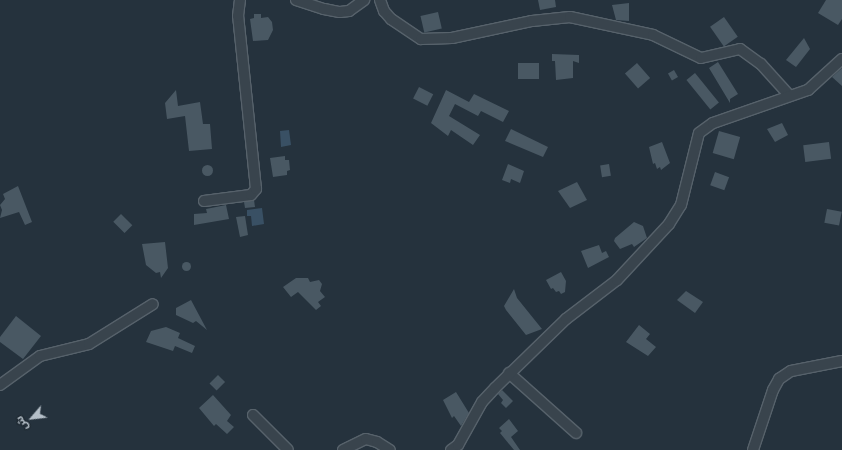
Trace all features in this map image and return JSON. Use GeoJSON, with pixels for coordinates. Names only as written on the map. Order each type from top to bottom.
{"type":"FeatureCollection","features":[{"type":"Feature","properties":{"kind":"street"},"geometry":{"type":"LineString","coordinates":[[204,201],[251,195],[256,189],[238,16],[240,0]]}},
{"type":"Feature","properties":{"kind":"street"},"geometry":{"type":"LineString","coordinates":[[296,0],[324,10],[340,12],[349,11],[364,0]]}},
{"type":"Feature","properties":{"kind":"street"},"geometry":{"type":"LineString","coordinates":[[380,0],[384,11],[391,19],[420,40],[452,38],[532,20],[570,17],[653,36],[701,58],[740,49],[762,64],[789,95]]}},
{"type":"Feature","properties":{"kind":"street"},"geometry":{"type":"LineString","coordinates":[[451,450],[466,434],[482,402],[509,373],[566,319],[617,280],[672,220],[681,205],[699,132],[713,122],[789,95],[808,90],[842,59]]}},
{"type":"Feature","properties":{"kind":"street"},"geometry":{"type":"LineString","coordinates":[[0,385],[40,356],[89,344],[153,304]]}},
{"type":"Feature","properties":{"kind":"street"},"geometry":{"type":"LineString","coordinates":[[753,450],[773,390],[780,379],[792,371],[842,361]]}},
{"type":"Feature","properties":{"kind":"street"},"geometry":{"type":"LineString","coordinates":[[509,373],[576,433]]}},
{"type":"Feature","properties":{"kind":"street"},"geometry":{"type":"LineString","coordinates":[[253,415],[288,450]]}},
{"type":"Feature","properties":{"kind":"street"},"geometry":{"type":"LineString","coordinates":[[343,450],[366,439],[390,450]]}},
{"type":"Feature","properties":{"kind":"water"},"geometry":{"type":"Polygon","coordinates":[[[289,130],[291,145],[281,147],[280,131],[289,130]]]}},
{"type":"Feature","properties":{"kind":"water"},"geometry":{"type":"Polygon","coordinates":[[[262,208],[264,224],[252,226],[251,216],[247,216],[247,210],[262,208]]]}},
{"type":"Feature","properties":{"kind":"building"},"geometry":{"type":"Polygon","coordinates":[[[538,0],[555,0],[556,7],[540,10],[538,0]]]}},
{"type":"Feature","properties":{"kind":"building"},"geometry":{"type":"Polygon","coordinates":[[[826,0],[842,0],[842,19],[838,25],[818,13],[826,0]]]}},
{"type":"Feature","properties":{"kind":"building"},"geometry":{"type":"Polygon","coordinates":[[[629,3],[629,21],[616,20],[612,5],[629,3]]]}},
{"type":"Feature","properties":{"kind":"building"},"geometry":{"type":"Polygon","coordinates":[[[438,12],[442,29],[424,33],[420,16],[438,12]]]}},
{"type":"Feature","properties":{"kind":"building"},"geometry":{"type":"Polygon","coordinates":[[[254,14],[261,14],[261,18],[268,17],[272,22],[273,30],[268,40],[253,41],[250,19],[254,18],[254,14]]]}},
{"type":"Feature","properties":{"kind":"building"},"geometry":{"type":"Polygon","coordinates":[[[724,17],[738,37],[724,46],[710,27],[724,17]]]}},
{"type":"Feature","properties":{"kind":"building"},"geometry":{"type":"Polygon","coordinates":[[[804,38],[810,49],[796,67],[786,60],[804,38]]]}},
{"type":"Feature","properties":{"kind":"building"},"geometry":{"type":"Polygon","coordinates":[[[552,54],[579,55],[579,63],[573,61],[573,78],[556,80],[555,61],[552,61],[552,54]]]}},
{"type":"Feature","properties":{"kind":"building"},"geometry":{"type":"Polygon","coordinates":[[[718,62],[738,94],[730,99],[730,103],[709,68],[718,62]]]}},
{"type":"Feature","properties":{"kind":"building"},"geometry":{"type":"Polygon","coordinates":[[[518,63],[539,63],[539,79],[518,79],[518,63]]]}},
{"type":"Feature","properties":{"kind":"building"},"geometry":{"type":"Polygon","coordinates":[[[637,63],[650,78],[638,89],[625,73],[637,63]]]}},
{"type":"Feature","properties":{"kind":"building"},"geometry":{"type":"Polygon","coordinates":[[[842,68],[842,86],[832,77],[842,68]]]}},
{"type":"Feature","properties":{"kind":"building"},"geometry":{"type":"Polygon","coordinates":[[[674,70],[678,77],[672,80],[668,74],[674,70]]]}},
{"type":"Feature","properties":{"kind":"building"},"geometry":{"type":"Polygon","coordinates":[[[695,73],[719,103],[710,109],[686,80],[695,73]]]}},
{"type":"Feature","properties":{"kind":"building"},"geometry":{"type":"Polygon","coordinates":[[[419,87],[433,94],[427,106],[413,99],[419,87]]]}},
{"type":"Feature","properties":{"kind":"building"},"geometry":{"type":"Polygon","coordinates":[[[176,90],[178,106],[200,102],[203,124],[210,124],[212,149],[189,151],[185,116],[167,119],[165,103],[176,90]]]}},
{"type":"Feature","properties":{"kind":"building"},"geometry":{"type":"Polygon","coordinates":[[[446,90],[469,102],[474,94],[509,111],[503,122],[481,111],[478,116],[455,104],[449,116],[480,135],[473,145],[451,130],[448,136],[431,123],[446,90]]]}},
{"type":"Feature","properties":{"kind":"building"},"geometry":{"type":"Polygon","coordinates":[[[782,123],[788,135],[775,142],[767,129],[782,123]]]}},
{"type":"Feature","properties":{"kind":"building"},"geometry":{"type":"Polygon","coordinates":[[[511,129],[548,147],[543,157],[505,141],[511,129]]]}},
{"type":"Feature","properties":{"kind":"building"},"geometry":{"type":"Polygon","coordinates":[[[719,131],[740,137],[734,159],[713,153],[719,131]]]}},
{"type":"Feature","properties":{"kind":"building"},"geometry":{"type":"Polygon","coordinates":[[[662,142],[670,163],[661,170],[660,167],[657,169],[655,163],[653,164],[649,147],[662,142]]]}},
{"type":"Feature","properties":{"kind":"building"},"geometry":{"type":"Polygon","coordinates":[[[829,142],[831,159],[805,162],[803,145],[829,142]]]}},
{"type":"Feature","properties":{"kind":"building"},"geometry":{"type":"Polygon","coordinates":[[[285,156],[285,160],[289,160],[290,170],[287,171],[287,175],[273,177],[270,158],[285,156]]]}},
{"type":"Feature","properties":{"kind":"building"},"geometry":{"type":"Polygon","coordinates":[[[508,164],[524,171],[520,183],[511,179],[510,183],[502,180],[508,164]]]}},
{"type":"Feature","properties":{"kind":"building"},"geometry":{"type":"Polygon","coordinates":[[[609,164],[611,176],[602,177],[600,165],[609,164]]]}},
{"type":"Feature","properties":{"kind":"building"},"geometry":{"type":"Polygon","coordinates":[[[205,165],[209,165],[211,166],[211,174],[205,175],[202,172],[202,168],[205,165]]]}},
{"type":"Feature","properties":{"kind":"building"},"geometry":{"type":"Polygon","coordinates":[[[715,172],[729,177],[724,190],[710,185],[715,172]]]}},
{"type":"Feature","properties":{"kind":"building"},"geometry":{"type":"Polygon","coordinates":[[[577,182],[587,200],[570,208],[558,191],[577,182]]]}},
{"type":"Feature","properties":{"kind":"building"},"geometry":{"type":"Polygon","coordinates":[[[18,186],[32,222],[25,225],[19,212],[0,218],[2,210],[0,205],[5,199],[3,194],[18,186]]]}},
{"type":"Feature","properties":{"kind":"building"},"geometry":{"type":"Polygon","coordinates":[[[254,200],[255,207],[245,208],[244,202],[254,200]]]}},
{"type":"Feature","properties":{"kind":"building"},"geometry":{"type":"Polygon","coordinates":[[[226,205],[229,219],[194,225],[194,214],[207,213],[206,209],[226,205]]]}},
{"type":"Feature","properties":{"kind":"building"},"geometry":{"type":"Polygon","coordinates":[[[827,209],[842,212],[839,226],[824,223],[827,209]]]}},
{"type":"Feature","properties":{"kind":"building"},"geometry":{"type":"Polygon","coordinates":[[[121,214],[132,225],[125,233],[113,222],[121,214]]]}},
{"type":"Feature","properties":{"kind":"building"},"geometry":{"type":"Polygon","coordinates":[[[245,216],[248,235],[240,237],[236,217],[245,216]]]}},
{"type":"Feature","properties":{"kind":"building"},"geometry":{"type":"Polygon","coordinates":[[[634,222],[643,226],[647,238],[634,247],[632,244],[620,249],[614,241],[615,238],[634,222]]]}},
{"type":"Feature","properties":{"kind":"building"},"geometry":{"type":"Polygon","coordinates":[[[165,242],[168,268],[161,278],[160,272],[156,273],[146,265],[142,244],[165,242]]]}},
{"type":"Feature","properties":{"kind":"building"},"geometry":{"type":"Polygon","coordinates":[[[599,245],[602,253],[606,251],[609,257],[588,268],[581,251],[599,245]]]}},
{"type":"Feature","properties":{"kind":"building"},"geometry":{"type":"Polygon","coordinates":[[[184,262],[188,262],[190,266],[188,270],[184,270],[182,268],[182,264],[184,262]]]}},
{"type":"Feature","properties":{"kind":"building"},"geometry":{"type":"Polygon","coordinates":[[[561,272],[566,281],[565,292],[561,294],[559,291],[556,292],[553,288],[551,289],[546,280],[561,272]]]}},
{"type":"Feature","properties":{"kind":"building"},"geometry":{"type":"Polygon","coordinates":[[[296,278],[308,278],[310,282],[319,280],[322,284],[320,291],[325,297],[318,302],[321,306],[316,310],[298,292],[291,297],[283,287],[296,278]]]}},
{"type":"Feature","properties":{"kind":"building"},"geometry":{"type":"Polygon","coordinates":[[[514,289],[517,298],[542,329],[526,335],[506,310],[504,306],[514,289]]]}},
{"type":"Feature","properties":{"kind":"building"},"geometry":{"type":"Polygon","coordinates":[[[686,291],[703,302],[695,313],[677,300],[686,291]]]}},
{"type":"Feature","properties":{"kind":"building"},"geometry":{"type":"Polygon","coordinates":[[[191,300],[207,330],[196,321],[193,323],[176,315],[176,308],[191,300]]]}},
{"type":"Feature","properties":{"kind":"building"},"geometry":{"type":"Polygon","coordinates":[[[16,316],[41,336],[23,359],[0,342],[0,337],[16,316]]]}},
{"type":"Feature","properties":{"kind":"building"},"geometry":{"type":"Polygon","coordinates":[[[639,325],[650,334],[646,339],[656,347],[648,356],[626,342],[639,325]]]}},
{"type":"Feature","properties":{"kind":"building"},"geometry":{"type":"Polygon","coordinates":[[[166,327],[180,333],[178,338],[195,346],[192,353],[175,346],[173,351],[146,342],[151,331],[166,327]]]}},
{"type":"Feature","properties":{"kind":"building"},"geometry":{"type":"Polygon","coordinates":[[[218,375],[225,382],[217,391],[210,383],[218,375]]]}},
{"type":"Feature","properties":{"kind":"building"},"geometry":{"type":"Polygon","coordinates":[[[502,390],[513,401],[506,408],[501,403],[503,400],[498,394],[502,390]]]}},
{"type":"Feature","properties":{"kind":"building"},"geometry":{"type":"Polygon","coordinates":[[[456,392],[469,413],[461,426],[454,416],[452,418],[443,400],[456,392]]]}},
{"type":"Feature","properties":{"kind":"building"},"geometry":{"type":"Polygon","coordinates":[[[213,395],[231,415],[227,421],[234,427],[227,434],[216,424],[214,426],[199,408],[213,395]]]}},
{"type":"Feature","properties":{"kind":"building"},"geometry":{"type":"Polygon","coordinates":[[[509,419],[518,431],[511,437],[520,450],[514,450],[500,433],[502,431],[499,428],[509,419]]]}}]}
